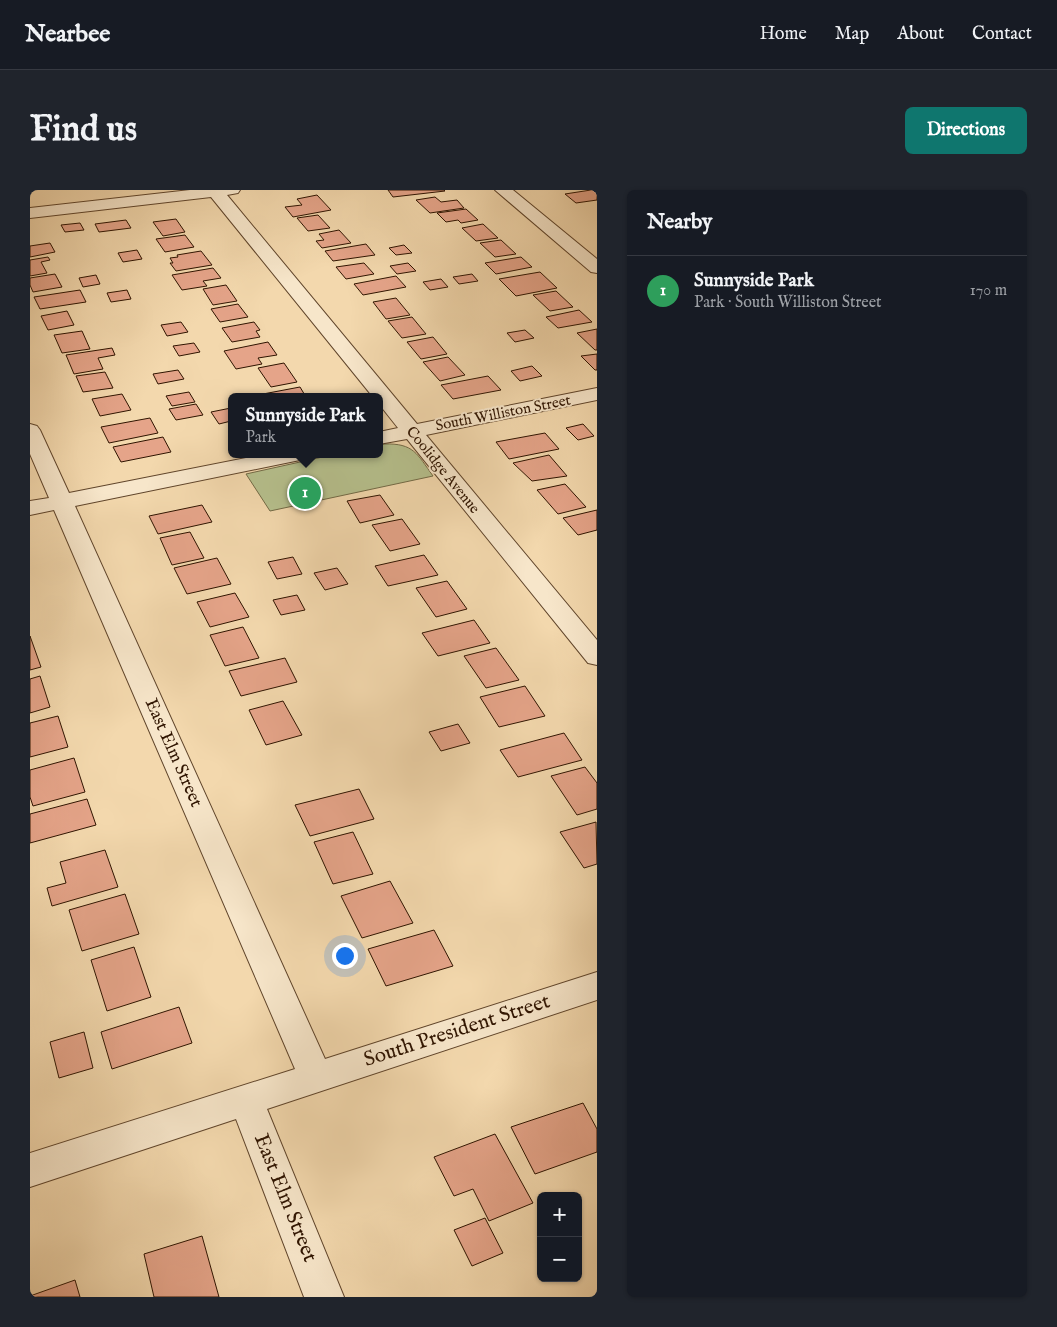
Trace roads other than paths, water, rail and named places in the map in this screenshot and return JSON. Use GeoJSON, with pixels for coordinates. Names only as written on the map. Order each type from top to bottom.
{"type":"FeatureCollection","features":[{"type":"Feature","properties":{"kind":"street"},"geometry":{"type":"LineString","coordinates":[[504,190],[597,268]]}},
{"type":"Feature","properties":{"kind":"street"},"geometry":{"type":"LineString","coordinates":[[30,213],[221,191]]}},
{"type":"Feature","properties":{"kind":"street","name":"Coolidge Avenue"},"geometry":{"type":"LineString","coordinates":[[221,191],[381,393]]}},
{"type":"Feature","properties":{"kind":"street","name":"South Williston Street"},"geometry":{"type":"LineString","coordinates":[[383,437],[597,394]]}},
{"type":"Feature","properties":{"kind":"street","name":"Coolidge Avenue"},"geometry":{"type":"LineString","coordinates":[[383,395],[597,657]]}},
{"type":"Feature","properties":{"kind":"street","name":"East Elm Street"},"geometry":{"type":"LineString","coordinates":[[30,430],[316,1077]]}},
{"type":"Feature","properties":{"kind":"street"},"geometry":{"type":"LineString","coordinates":[[30,508],[280,458]]}},
{"type":"Feature","properties":{"kind":"street","name":"South President Street"},"geometry":{"type":"LineString","coordinates":[[246,1100],[597,986]]}},
{"type":"Feature","properties":{"kind":"street"},"geometry":{"type":"LineString","coordinates":[[30,1170],[246,1100]]}},
{"type":"Feature","properties":{"kind":"street","name":"East Elm Street"},"geometry":{"type":"LineString","coordinates":[[246,1100],[324,1297]]}},
{"type":"Feature","properties":{"kind":"place","name":"Sunnyside Park"},"geometry":{"type":"Point","coordinates":[305,493]}}]}
